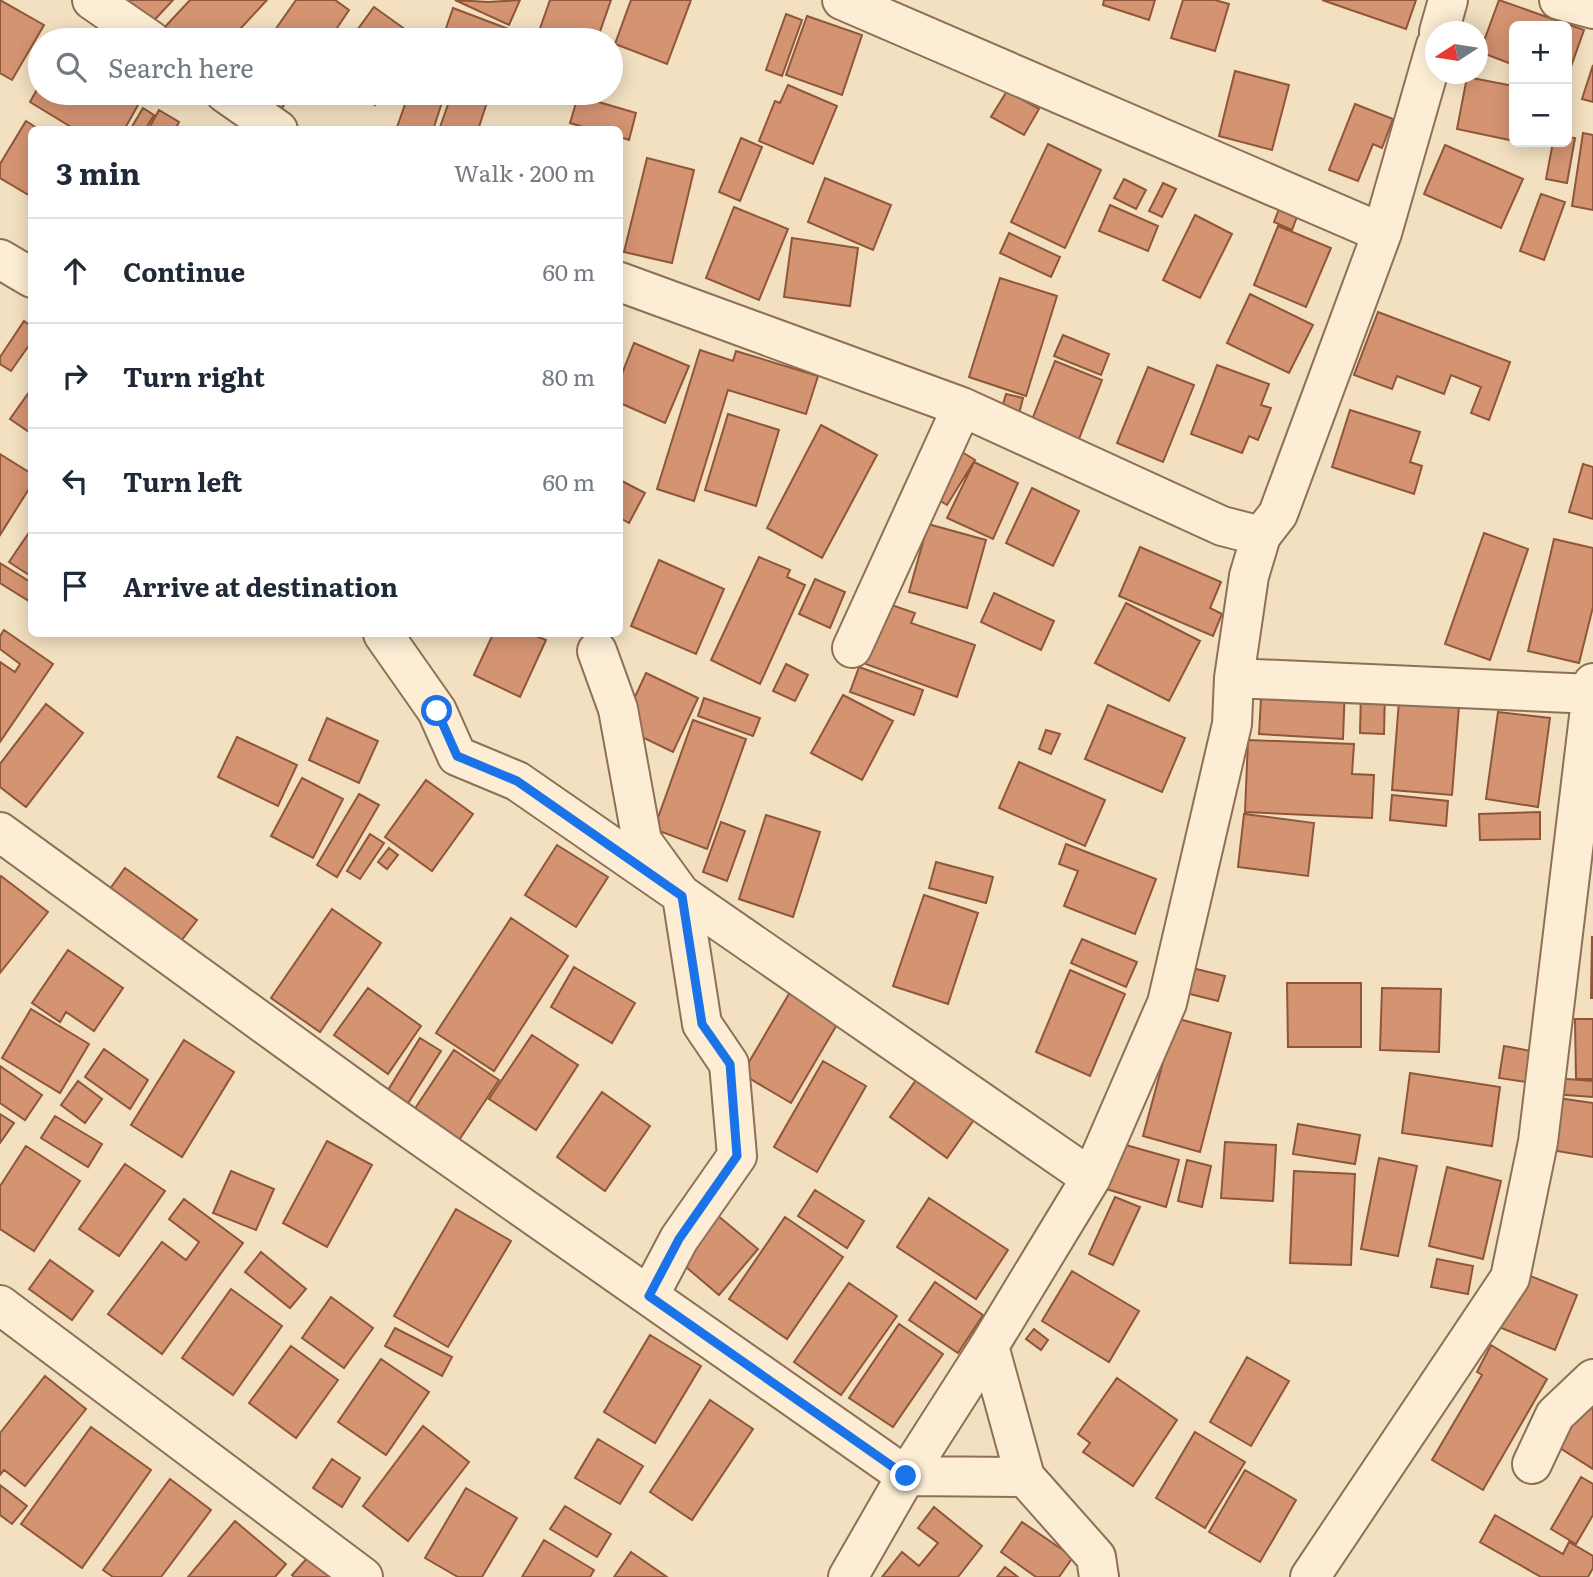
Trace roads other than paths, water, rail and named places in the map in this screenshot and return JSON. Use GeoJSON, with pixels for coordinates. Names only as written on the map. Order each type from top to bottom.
{"type":"FeatureCollection","features":[{"type":"Feature","properties":{"kind":"street"},"geometry":{"type":"LineString","coordinates":[[92,0],[133,28]]}},
{"type":"Feature","properties":{"kind":"street"},"geometry":{"type":"LineString","coordinates":[[842,0],[1382,233]]}},
{"type":"Feature","properties":{"kind":"street"},"geometry":{"type":"LineString","coordinates":[[1442,21],[1448,0]]}},
{"type":"Feature","properties":{"kind":"street"},"geometry":{"type":"LineString","coordinates":[[1559,0],[1593,9]]}},
{"type":"Feature","properties":{"kind":"street"},"geometry":{"type":"LineString","coordinates":[[848,1577],[906,1476],[1091,1178],[1167,1003],[1232,724],[1234,678],[1249,576],[1261,536],[1278,514],[1382,233],[1425,83]]}},
{"type":"Feature","properties":{"kind":"street"},"geometry":{"type":"LineString","coordinates":[[242,105],[272,126]]}},
{"type":"Feature","properties":{"kind":"street"},"geometry":{"type":"LineString","coordinates":[[0,259],[28,276]]}},
{"type":"Feature","properties":{"kind":"street"},"geometry":{"type":"LineString","coordinates":[[623,283],[961,407],[1222,526],[1261,536]]}},
{"type":"Feature","properties":{"kind":"street"},"geometry":{"type":"LineString","coordinates":[[852,648],[961,407]]}},
{"type":"Feature","properties":{"kind":"street"},"geometry":{"type":"LineString","coordinates":[[385,637],[437,711],[457,756],[517,781],[1091,1178]]}},
{"type":"Feature","properties":{"kind":"street"},"geometry":{"type":"LineString","coordinates":[[597,651],[618,709],[642,841],[682,896],[702,1024],[730,1064],[737,1156],[679,1239],[649,1296]]}},
{"type":"Feature","properties":{"kind":"street"},"geometry":{"type":"LineString","coordinates":[[1234,678],[1592,690],[1538,1142],[1510,1278],[1310,1577]]}},
{"type":"Feature","properties":{"kind":"street"},"geometry":{"type":"LineString","coordinates":[[0,832],[358,1092],[906,1476],[1025,1477]]}},
{"type":"Feature","properties":{"kind":"street"},"geometry":{"type":"LineString","coordinates":[[0,1305],[363,1577]]}},
{"type":"Feature","properties":{"kind":"street"},"geometry":{"type":"LineString","coordinates":[[989,1346],[1025,1477],[1096,1557],[1099,1577]]}},
{"type":"Feature","properties":{"kind":"street"},"geometry":{"type":"LineString","coordinates":[[1532,1464],[1555,1415],[1593,1379]]}}]}
